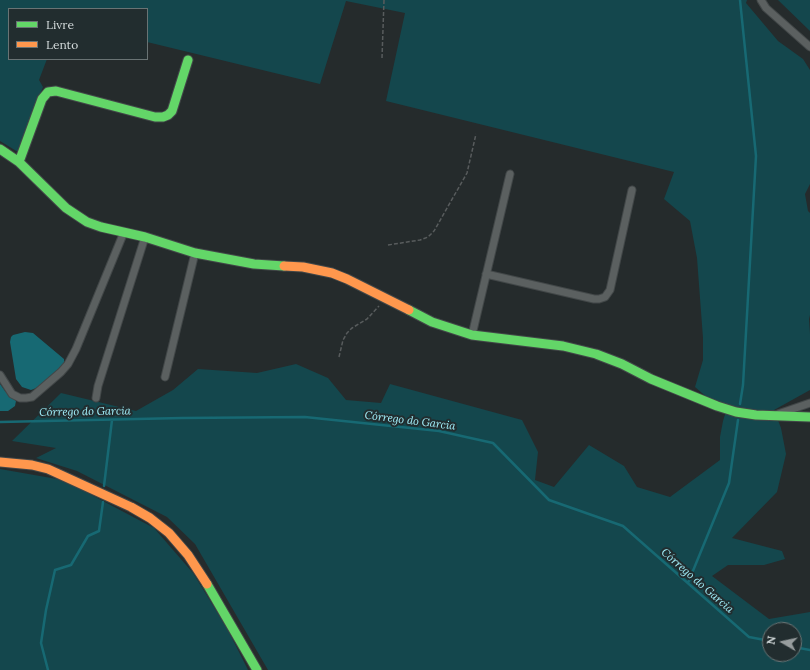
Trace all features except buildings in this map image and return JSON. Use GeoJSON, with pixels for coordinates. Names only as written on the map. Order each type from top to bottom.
{"type":"FeatureCollection","features":[{"type":"Feature","properties":{"kind":"street"},"geometry":{"type":"LineString","coordinates":[[761,0],[766,8],[810,47]]}},
{"type":"Feature","properties":{"kind":"street"},"geometry":{"type":"LineString","coordinates":[[18,162],[42,99],[48,92],[56,91],[155,117],[163,117],[172,111],[188,60]]}},
{"type":"Feature","properties":{"kind":"street"},"geometry":{"type":"LineString","coordinates":[[0,149],[18,162],[66,208],[87,222],[101,227],[145,237],[195,253],[270,266],[303,267],[321,270],[347,279],[432,322],[472,334],[563,346],[596,354],[622,364],[651,379],[717,406],[736,412],[810,417]]}},
{"type":"Feature","properties":{"kind":"street"},"geometry":{"type":"LineString","coordinates":[[472,334],[510,174]]}},
{"type":"Feature","properties":{"kind":"street"},"geometry":{"type":"LineString","coordinates":[[486,274],[594,299],[599,299],[605,296],[610,290],[632,190]]}},
{"type":"Feature","properties":{"kind":"street"},"geometry":{"type":"LineString","coordinates":[[0,375],[12,394],[20,398],[26,398],[32,397],[68,364],[76,349],[124,232]]}},
{"type":"Feature","properties":{"kind":"street"},"geometry":{"type":"LineString","coordinates":[[96,398],[98,386],[145,237]]}},
{"type":"Feature","properties":{"kind":"street"},"geometry":{"type":"LineString","coordinates":[[165,377],[195,253]]}},
{"type":"Feature","properties":{"kind":"street"},"geometry":{"type":"LineString","coordinates":[[776,415],[810,403]]}},
{"type":"Feature","properties":{"kind":"street"},"geometry":{"type":"LineString","coordinates":[[0,462],[32,465],[48,469],[131,507],[150,518],[169,533],[188,555],[216,598],[257,670]]}},
{"type":"Feature","properties":{"kind":"path"},"geometry":{"type":"LineString","coordinates":[[382,58],[384,0]]}},
{"type":"Feature","properties":{"kind":"path"},"geometry":{"type":"LineString","coordinates":[[388,245],[420,240],[434,231],[468,174],[476,134]]}},
{"type":"Feature","properties":{"kind":"path"},"geometry":{"type":"LineString","coordinates":[[339,357],[346,333],[368,318],[385,298]]}},
{"type":"Feature","properties":{"kind":"shaded area"},"geometry":{"type":"Polygon","coordinates":[[[0,0],[747,0],[746,3],[778,41],[803,59],[810,70],[810,184],[805,194],[808,211],[810,213],[810,390],[774,410],[781,428],[786,454],[777,492],[732,538],[782,551],[785,559],[764,565],[728,565],[712,576],[769,619],[810,612],[810,670],[268,670],[195,544],[167,517],[77,471],[36,458],[56,448],[12,441],[61,393],[136,411],[173,390],[198,369],[257,373],[296,364],[328,378],[346,400],[381,403],[390,384],[522,420],[538,452],[535,480],[554,487],[589,445],[624,466],[637,487],[670,497],[720,460],[720,437],[728,405],[709,399],[695,387],[703,360],[703,338],[697,258],[690,221],[664,199],[674,172],[386,101],[405,13],[346,1],[320,84],[148,42],[148,8],[8,8],[8,60],[47,60],[39,80],[43,87],[18,152],[0,141],[0,0]]]}},
{"type":"Feature","properties":{"kind":"shaded area"},"geometry":{"type":"Polygon","coordinates":[[[778,0],[810,0],[810,31],[778,0]]]}},
{"type":"Feature","properties":{"kind":"shaded area"},"geometry":{"type":"Polygon","coordinates":[[[25,332],[33,333],[64,359],[64,364],[52,377],[39,387],[31,390],[22,387],[16,379],[10,342],[13,335],[25,332]]]}},
{"type":"Feature","properties":{"kind":"shaded area"},"geometry":{"type":"Polygon","coordinates":[[[0,384],[16,401],[15,406],[8,411],[0,411],[0,384]]]}},
{"type":"Feature","properties":{"kind":"shaded area"},"geometry":{"type":"Polygon","coordinates":[[[0,469],[57,479],[84,491],[154,528],[193,573],[227,628],[248,670],[0,670],[0,469]]]}},
{"type":"Feature","properties":{"kind":"waterway"},"geometry":{"type":"LineString","coordinates":[[740,0],[756,156],[743,385],[740,404]]}},
{"type":"Feature","properties":{"kind":"waterway","name":"Córrego do Garcia"},"geometry":{"type":"LineString","coordinates":[[0,422],[305,417],[439,431],[493,443],[549,500],[623,526],[749,637],[762,639]]}},
{"type":"Feature","properties":{"kind":"waterway"},"geometry":{"type":"LineString","coordinates":[[104,486],[112,420]]}},
{"type":"Feature","properties":{"kind":"waterway"},"geometry":{"type":"LineString","coordinates":[[688,583],[729,483],[738,420]]}},
{"type":"Feature","properties":{"kind":"waterway"},"geometry":{"type":"LineString","coordinates":[[48,670],[41,643],[46,610],[55,570],[71,565],[88,536],[99,531],[103,502]]}},
{"type":"Feature","properties":{"kind":"waterway","name":"Córrego do Garcia"},"geometry":{"type":"LineString","coordinates":[[802,648],[810,650]]}},
{"type":"Feature","properties":{"kind":"traffic: fast"},"geometry":{"type":"LineString","coordinates":[[19,162],[42,99],[48,92],[56,91],[155,117],[163,117],[172,111],[188,60]]}},
{"type":"Feature","properties":{"kind":"traffic: fast"},"geometry":{"type":"LineString","coordinates":[[0,149],[19,162],[66,208],[87,222],[101,227],[145,237],[195,253],[254,264],[284,266]]}},
{"type":"Feature","properties":{"kind":"traffic: fast"},"geometry":{"type":"LineString","coordinates":[[409,310],[432,322],[472,335],[563,346],[596,354],[622,364],[651,379],[717,406],[736,412],[756,415],[810,417]]}},
{"type":"Feature","properties":{"kind":"traffic: fast"},"geometry":{"type":"LineString","coordinates":[[207,584],[257,670]]}},
{"type":"Feature","properties":{"kind":"traffic: slow"},"geometry":{"type":"LineString","coordinates":[[284,266],[303,267],[332,273],[409,310]]}},
{"type":"Feature","properties":{"kind":"traffic: slow"},"geometry":{"type":"LineString","coordinates":[[0,462],[32,465],[48,469],[131,507],[150,518],[169,533],[188,555],[207,584]]}}]}
